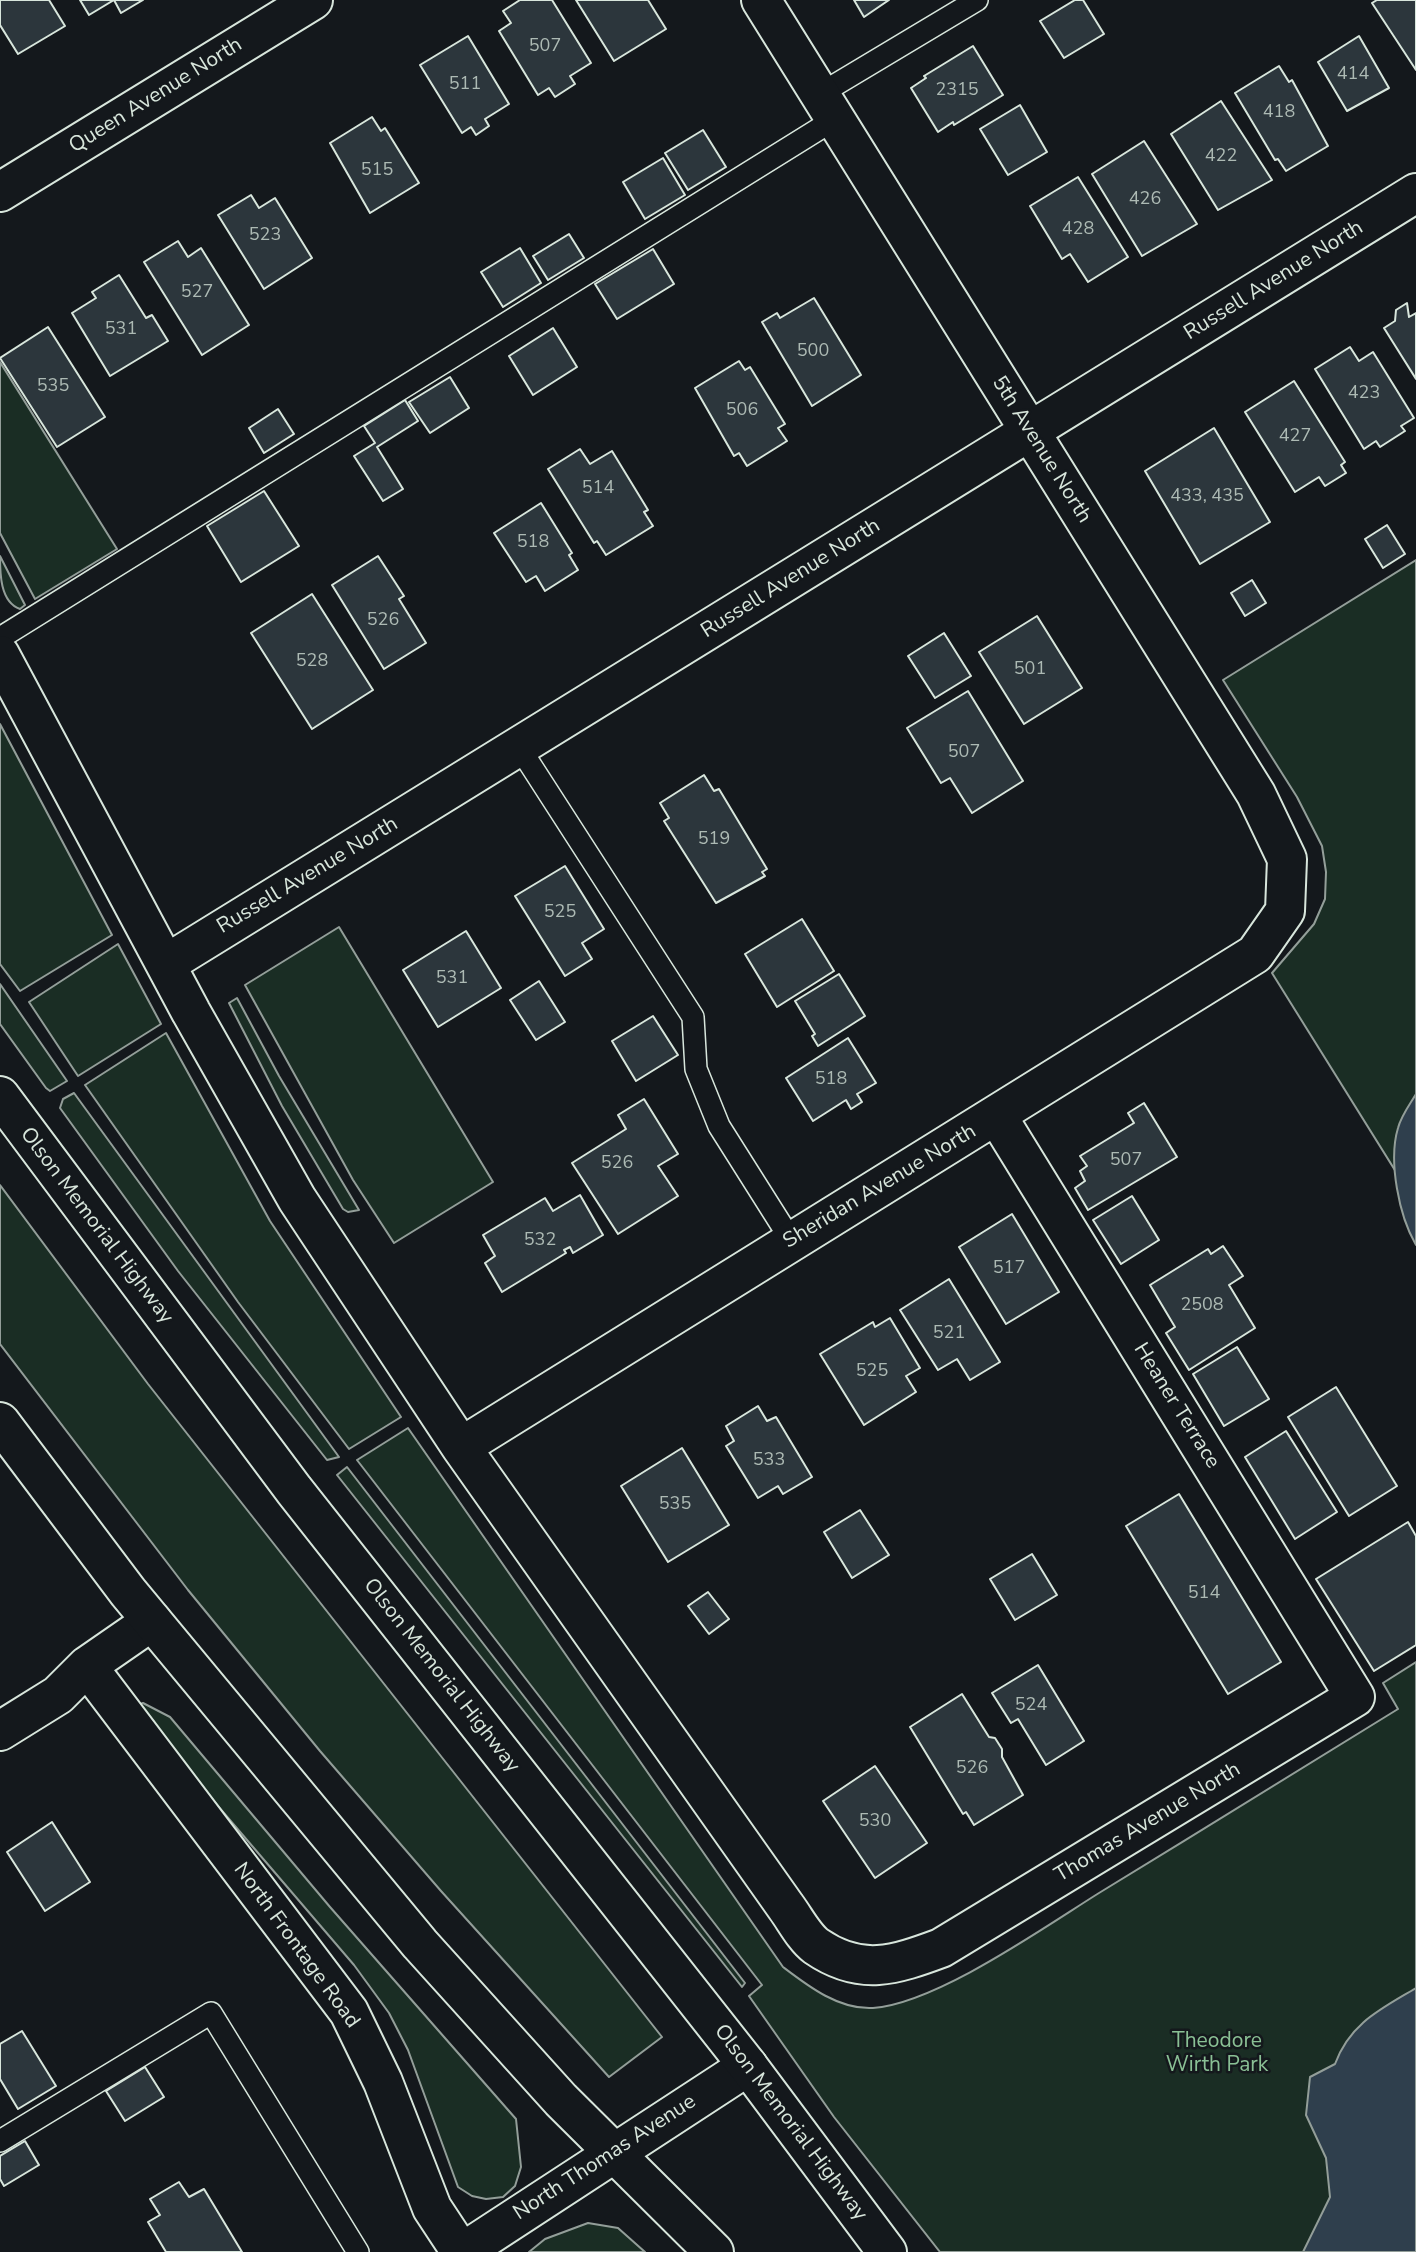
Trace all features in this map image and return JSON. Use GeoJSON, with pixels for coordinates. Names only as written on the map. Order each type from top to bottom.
{"type":"FeatureCollection","features":[{"type":"Feature","properties":{"kind":"street","name":"Queen Avenue North"},"geometry":{"type":"LineString","coordinates":[[0,192],[313,0]]}},
{"type":"Feature","properties":{"kind":"street","name":"5th Avenue North"},"geometry":{"type":"LineString","coordinates":[[761,0],[1256,794],[1287,859],[1285,911]]}},
{"type":"Feature","properties":{"kind":"street","name":"Russell Avenue North"},"geometry":{"type":"LineString","coordinates":[[166,964],[1416,193]]}},
{"type":"Feature","properties":{"kind":"street","name":"Thomas Avenue North"},"geometry":{"type":"LineString","coordinates":[[0,654],[166,964],[297,1199],[461,1447],[814,1945],[850,1963],[892,1966],[941,1948],[1355,1697]]}},
{"type":"Feature","properties":{"kind":"street","name":"Sheridan Avenue North"},"geometry":{"type":"LineString","coordinates":[[461,1447],[1255,954],[1285,911]]}},
{"type":"Feature","properties":{"kind":"street","name":"Olson Memorial Highway"},"geometry":{"type":"LineString","coordinates":[[0,1097],[294,1490],[748,2066],[887,2252]]}},
{"type":"Feature","properties":{"kind":"street","name":"Heaner Terrace"},"geometry":{"type":"LineString","coordinates":[[997,1116],[1355,1697]]}},
{"type":"Feature","properties":{"kind":"street"},"geometry":{"type":"LineString","coordinates":[[0,1422],[152,1621],[420,1944],[612,2152],[714,2252]]}},
{"type":"Feature","properties":{"kind":"street"},"geometry":{"type":"LineString","coordinates":[[0,1731],[58,1695],[87,1666],[152,1621]]}},
{"type":"Feature","properties":{"kind":"street","name":"North Frontage Road"},"geometry":{"type":"LineString","coordinates":[[87,1666],[349,2012],[383,2082],[432,2208],[462,2252]]}},
{"type":"Feature","properties":{"kind":"street","name":"North Thomas Avenue"},"geometry":{"type":"LineString","coordinates":[[462,2252],[748,2066]]}},
{"type":"Feature","properties":{"kind":"lane"},"geometry":{"type":"LineString","coordinates":[[0,638],[828,106],[977,0]]}},
{"type":"Feature","properties":{"kind":"lane"},"geometry":{"type":"LineString","coordinates":[[519,747],[693,1017],[696,1069],[719,1126],[791,1240]]}},
{"type":"Feature","properties":{"kind":"lane"},"geometry":{"type":"LineString","coordinates":[[0,2141],[211,2013],[358,2252]]}},
{"type":"Feature","properties":{"kind":"green space"},"geometry":{"type":"Polygon","coordinates":[[[0,362],[117,549],[35,599],[0,533],[0,362]]]}},
{"type":"Feature","properties":{"kind":"green space"},"geometry":{"type":"Polygon","coordinates":[[[0,556],[25,605],[20,609],[8,600],[5,594],[0,556]]]}},
{"type":"Feature","properties":{"kind":"green space"},"geometry":{"type":"Polygon","coordinates":[[[1416,560],[1416,1204],[1272,973],[1314,924],[1325,899],[1326,872],[1322,846],[1297,797],[1223,680],[1416,560]]]}},
{"type":"Feature","properties":{"kind":"green space"},"geometry":{"type":"Polygon","coordinates":[[[0,724],[112,935],[20,991],[0,964],[0,724]]]}},
{"type":"Feature","properties":{"kind":"green space"},"geometry":{"type":"Polygon","coordinates":[[[339,927],[493,1182],[394,1243],[353,1180],[245,985],[339,927]]]}},
{"type":"Feature","properties":{"kind":"green space"},"geometry":{"type":"Polygon","coordinates":[[[118,944],[161,1024],[78,1076],[29,1002],[118,944]]]}},
{"type":"Feature","properties":{"kind":"green space"},"geometry":{"type":"Polygon","coordinates":[[[0,984],[67,1081],[50,1091],[0,1024],[0,984]]]}},
{"type":"Feature","properties":{"kind":"green space"},"geometry":{"type":"Polygon","coordinates":[[[237,998],[279,1076],[359,1210],[348,1212],[343,1209],[282,1106],[229,1003],[237,998]]]}},
{"type":"Feature","properties":{"kind":"green space"},"geometry":{"type":"Polygon","coordinates":[[[166,1033],[270,1221],[401,1417],[349,1449],[238,1302],[85,1085],[166,1033]]]}},
{"type":"Feature","properties":{"kind":"green space"},"geometry":{"type":"Polygon","coordinates":[[[74,1093],[339,1457],[327,1460],[178,1271],[60,1108],[63,1099],[74,1093]]]}},
{"type":"Feature","properties":{"kind":"green space"},"geometry":{"type":"Polygon","coordinates":[[[0,1185],[148,1384],[662,2037],[609,2077],[441,1891],[320,1751],[188,1590],[0,1344],[0,1185]]]}},
{"type":"Feature","properties":{"kind":"green space","name":"Theodore Wirth Park"},"geometry":{"type":"Polygon","coordinates":[[[408,1428],[783,1967],[836,2001],[860,2008],[899,2003],[958,1979],[989,1962],[1398,1709],[1383,1683],[1416,1662],[1416,2252],[940,2252],[834,2117],[749,1996],[762,1985],[357,1460],[408,1428]]]}},
{"type":"Feature","properties":{"kind":"green space"},"geometry":{"type":"Polygon","coordinates":[[[347,1467],[745,1983],[742,1987],[337,1475],[347,1467]]]}},
{"type":"Feature","properties":{"kind":"green space"},"geometry":{"type":"Polygon","coordinates":[[[143,1703],[170,1717],[330,1907],[516,2119],[521,2167],[515,2186],[503,2197],[486,2199],[472,2196],[458,2187],[408,2050],[389,2013],[354,1965],[140,1715],[138,1705],[143,1703]]]}},
{"type":"Feature","properties":{"kind":"green space"},"geometry":{"type":"Polygon","coordinates":[[[588,2223],[618,2228],[645,2252],[529,2252],[545,2239],[588,2223]]]}},
{"type":"Feature","properties":{"kind":"water"},"geometry":{"type":"Polygon","coordinates":[[[1416,1094],[1416,1245],[1400,1204],[1394,1156],[1399,1124],[1416,1094]]]}},
{"type":"Feature","properties":{"kind":"water"},"geometry":{"type":"Polygon","coordinates":[[[1416,1988],[1416,2252],[1303,2252],[1330,2197],[1326,2158],[1306,2115],[1310,2077],[1335,2064],[1341,2050],[1358,2027],[1416,1988]]]}},
{"type":"Feature","properties":{"kind":"building"},"geometry":{"type":"Polygon","coordinates":[[[0,0],[49,0],[65,26],[18,54],[0,25],[0,0]]]}},
{"type":"Feature","properties":{"kind":"building"},"geometry":{"type":"Polygon","coordinates":[[[80,0],[114,0],[89,15],[80,0]]]}},
{"type":"Feature","properties":{"kind":"building"},"geometry":{"type":"Polygon","coordinates":[[[114,0],[143,0],[121,13],[114,0]]]}},
{"type":"Feature","properties":{"kind":"building"},"geometry":{"type":"Polygon","coordinates":[[[520,0],[552,0],[591,63],[570,76],[575,84],[555,97],[549,88],[538,95],[499,31],[511,23],[503,11],[520,0]]]}},
{"type":"Feature","properties":{"kind":"building"},"geometry":{"type":"Polygon","coordinates":[[[576,0],[648,0],[666,29],[614,61],[576,0]]]}},
{"type":"Feature","properties":{"kind":"building"},"geometry":{"type":"Polygon","coordinates":[[[854,0],[889,0],[864,17],[854,0]]]}},
{"type":"Feature","properties":{"kind":"building"},"geometry":{"type":"Polygon","coordinates":[[[1075,0],[1083,0],[1104,34],[1064,58],[1040,21],[1075,0]]]}},
{"type":"Feature","properties":{"kind":"building"},"geometry":{"type":"Polygon","coordinates":[[[1377,0],[1416,0],[1416,70],[1372,3],[1377,0]]]}},
{"type":"Feature","properties":{"kind":"building"},"geometry":{"type":"Polygon","coordinates":[[[468,36],[509,104],[485,119],[489,126],[476,135],[471,127],[462,133],[420,65],[468,36]]]}},
{"type":"Feature","properties":{"kind":"building"},"geometry":{"type":"Polygon","coordinates":[[[1359,36],[1389,88],[1347,111],[1318,62],[1359,36]]]}},
{"type":"Feature","properties":{"kind":"building"},"geometry":{"type":"Polygon","coordinates":[[[973,46],[1003,95],[938,132],[911,88],[926,78],[924,76],[973,46]]]}},
{"type":"Feature","properties":{"kind":"building"},"geometry":{"type":"Polygon","coordinates":[[[1279,66],[1289,82],[1292,80],[1328,146],[1286,171],[1278,159],[1275,160],[1235,93],[1279,66]]]}},
{"type":"Feature","properties":{"kind":"building"},"geometry":{"type":"Polygon","coordinates":[[[1221,101],[1272,180],[1218,210],[1171,134],[1221,101]]]}},
{"type":"Feature","properties":{"kind":"building"},"geometry":{"type":"Polygon","coordinates":[[[1020,105],[1047,152],[1008,175],[980,129],[1020,105]]]}},
{"type":"Feature","properties":{"kind":"building"},"geometry":{"type":"Polygon","coordinates":[[[372,117],[381,131],[385,128],[419,183],[370,213],[330,143],[372,117]]]}},
{"type":"Feature","properties":{"kind":"building"},"geometry":{"type":"Polygon","coordinates":[[[703,130],[726,167],[688,190],[665,153],[703,130]]]}},
{"type":"Feature","properties":{"kind":"building"},"geometry":{"type":"Polygon","coordinates":[[[1144,141],[1197,224],[1142,256],[1092,174],[1144,141]]]}},
{"type":"Feature","properties":{"kind":"building"},"geometry":{"type":"Polygon","coordinates":[[[663,158],[685,195],[645,219],[623,182],[663,158]]]}},
{"type":"Feature","properties":{"kind":"building"},"geometry":{"type":"Polygon","coordinates":[[[1078,177],[1128,257],[1088,282],[1070,254],[1062,259],[1030,206],[1078,177]]]}},
{"type":"Feature","properties":{"kind":"building"},"geometry":{"type":"Polygon","coordinates":[[[251,195],[259,208],[275,198],[312,258],[264,289],[218,215],[251,195]]]}},
{"type":"Feature","properties":{"kind":"building"},"geometry":{"type":"Polygon","coordinates":[[[569,234],[584,258],[548,280],[533,256],[569,234]]]}},
{"type":"Feature","properties":{"kind":"building"},"geometry":{"type":"Polygon","coordinates":[[[178,241],[188,257],[201,248],[249,325],[202,355],[144,262],[178,241]]]}},
{"type":"Feature","properties":{"kind":"building"},"geometry":{"type":"Polygon","coordinates":[[[520,248],[541,283],[503,307],[481,272],[520,248]]]}},
{"type":"Feature","properties":{"kind":"building"},"geometry":{"type":"Polygon","coordinates":[[[653,249],[674,284],[617,319],[595,284],[653,249]]]}},
{"type":"Feature","properties":{"kind":"building"},"geometry":{"type":"Polygon","coordinates":[[[119,275],[146,318],[152,315],[168,341],[110,376],[72,313],[96,298],[92,292],[119,275]]]}},
{"type":"Feature","properties":{"kind":"building"},"geometry":{"type":"Polygon","coordinates":[[[814,298],[861,375],[812,406],[762,322],[777,313],[780,318],[814,298]]]}},
{"type":"Feature","properties":{"kind":"building"},"geometry":{"type":"Polygon","coordinates":[[[1407,303],[1409,317],[1416,313],[1416,379],[1384,328],[1395,321],[1396,310],[1407,303]]]}},
{"type":"Feature","properties":{"kind":"building"},"geometry":{"type":"Polygon","coordinates":[[[48,327],[105,417],[57,447],[0,358],[48,327]]]}},
{"type":"Feature","properties":{"kind":"building"},"geometry":{"type":"Polygon","coordinates":[[[553,328],[577,367],[533,395],[509,356],[553,328]]]}},
{"type":"Feature","properties":{"kind":"building"},"geometry":{"type":"Polygon","coordinates":[[[1350,347],[1359,361],[1373,352],[1414,418],[1401,426],[1405,431],[1380,447],[1376,441],[1364,449],[1315,369],[1350,347]]]}},
{"type":"Feature","properties":{"kind":"building"},"geometry":{"type":"Polygon","coordinates":[[[739,361],[745,370],[750,367],[785,424],[778,428],[787,441],[747,466],[739,453],[734,456],[695,388],[739,361]]]}},
{"type":"Feature","properties":{"kind":"building"},"geometry":{"type":"Polygon","coordinates":[[[450,377],[469,408],[430,433],[409,402],[450,377]]]}},
{"type":"Feature","properties":{"kind":"building"},"geometry":{"type":"Polygon","coordinates":[[[1294,381],[1345,462],[1341,465],[1346,473],[1325,486],[1319,477],[1295,492],[1245,412],[1294,381]]]}},
{"type":"Feature","properties":{"kind":"building"},"geometry":{"type":"Polygon","coordinates":[[[405,400],[418,421],[377,447],[403,489],[383,501],[354,456],[375,443],[364,426],[405,400]]]}},
{"type":"Feature","properties":{"kind":"building"},"geometry":{"type":"Polygon","coordinates":[[[278,409],[294,434],[264,453],[249,428],[278,409]]]}},
{"type":"Feature","properties":{"kind":"building"},"geometry":{"type":"Polygon","coordinates":[[[1214,428],[1270,522],[1200,564],[1145,471],[1214,428]]]}},
{"type":"Feature","properties":{"kind":"building"},"geometry":{"type":"Polygon","coordinates":[[[580,449],[590,464],[612,451],[648,510],[644,512],[653,526],[606,555],[597,541],[594,543],[548,469],[580,449]]]}},
{"type":"Feature","properties":{"kind":"building"},"geometry":{"type":"Polygon","coordinates":[[[264,491],[299,546],[241,582],[207,526],[264,491]]]}},
{"type":"Feature","properties":{"kind":"building"},"geometry":{"type":"Polygon","coordinates":[[[541,503],[572,553],[569,555],[578,570],[545,591],[536,576],[526,582],[494,533],[541,503]]]}},
{"type":"Feature","properties":{"kind":"building"},"geometry":{"type":"Polygon","coordinates":[[[1387,525],[1405,554],[1383,568],[1365,539],[1387,525]]]}},
{"type":"Feature","properties":{"kind":"building"},"geometry":{"type":"Polygon","coordinates":[[[378,556],[404,596],[399,599],[426,643],[384,669],[332,585],[378,556]]]}},
{"type":"Feature","properties":{"kind":"building"},"geometry":{"type":"Polygon","coordinates":[[[1252,580],[1266,603],[1245,616],[1231,593],[1252,580]]]}},
{"type":"Feature","properties":{"kind":"building"},"geometry":{"type":"Polygon","coordinates":[[[312,594],[373,690],[312,729],[251,633],[312,594]]]}},
{"type":"Feature","properties":{"kind":"building"},"geometry":{"type":"Polygon","coordinates":[[[1037,616],[1082,688],[1024,724],[979,652],[1037,616]]]}},
{"type":"Feature","properties":{"kind":"building"},"geometry":{"type":"Polygon","coordinates":[[[944,633],[971,676],[935,698],[908,656],[944,633]]]}},
{"type":"Feature","properties":{"kind":"building"},"geometry":{"type":"Polygon","coordinates":[[[968,691],[1023,781],[972,813],[950,778],[941,783],[907,728],[968,691]]]}},
{"type":"Feature","properties":{"kind":"building"},"geometry":{"type":"Polygon","coordinates":[[[704,775],[714,791],[719,789],[767,869],[762,872],[765,876],[716,903],[664,821],[669,818],[660,803],[704,775]]]}},
{"type":"Feature","properties":{"kind":"building"},"geometry":{"type":"Polygon","coordinates":[[[565,866],[604,929],[582,943],[592,959],[565,976],[515,896],[565,866]]]}},
{"type":"Feature","properties":{"kind":"building"},"geometry":{"type":"Polygon","coordinates":[[[802,919],[834,971],[777,1007],[745,954],[802,919]]]}},
{"type":"Feature","properties":{"kind":"building"},"geometry":{"type":"Polygon","coordinates":[[[466,931],[501,988],[438,1027],[403,970],[466,931]]]}},
{"type":"Feature","properties":{"kind":"building"},"geometry":{"type":"Polygon","coordinates":[[[839,974],[865,1016],[818,1046],[812,1036],[815,1034],[795,1001],[839,974]]]}},
{"type":"Feature","properties":{"kind":"building"},"geometry":{"type":"Polygon","coordinates":[[[539,981],[565,1022],[536,1040],[510,1000],[539,981]]]}},
{"type":"Feature","properties":{"kind":"building"},"geometry":{"type":"Polygon","coordinates":[[[653,1016],[678,1055],[636,1081],[612,1041],[653,1016]]]}},
{"type":"Feature","properties":{"kind":"building"},"geometry":{"type":"Polygon","coordinates":[[[848,1038],[876,1083],[857,1094],[862,1102],[851,1109],[846,1100],[813,1121],[786,1078],[848,1038]]]}},
{"type":"Feature","properties":{"kind":"building"},"geometry":{"type":"Polygon","coordinates":[[[644,1099],[678,1154],[658,1166],[678,1196],[618,1234],[572,1163],[626,1129],[618,1115],[644,1099]]]}},
{"type":"Feature","properties":{"kind":"building"},"geometry":{"type":"Polygon","coordinates":[[[1144,1103],[1177,1157],[1088,1210],[1075,1188],[1085,1181],[1080,1171],[1087,1166],[1080,1156],[1134,1123],[1128,1113],[1144,1103]]]}},
{"type":"Feature","properties":{"kind":"building"},"geometry":{"type":"Polygon","coordinates":[[[580,1195],[603,1235],[573,1253],[570,1247],[564,1250],[566,1253],[502,1292],[485,1263],[495,1256],[483,1235],[545,1198],[553,1211],[580,1195]]]}},
{"type":"Feature","properties":{"kind":"building"},"geometry":{"type":"Polygon","coordinates":[[[1132,1196],[1159,1240],[1121,1264],[1093,1220],[1132,1196]]]}},
{"type":"Feature","properties":{"kind":"building"},"geometry":{"type":"Polygon","coordinates":[[[1012,1214],[1059,1292],[1006,1324],[959,1247],[1012,1214]]]}},
{"type":"Feature","properties":{"kind":"building"},"geometry":{"type":"Polygon","coordinates":[[[1223,1246],[1243,1276],[1229,1285],[1255,1328],[1189,1370],[1166,1333],[1175,1327],[1150,1285],[1208,1249],[1211,1254],[1223,1246]]]}},
{"type":"Feature","properties":{"kind":"building"},"geometry":{"type":"Polygon","coordinates":[[[949,1279],[1000,1362],[970,1380],[957,1359],[938,1370],[900,1310],[949,1279]]]}},
{"type":"Feature","properties":{"kind":"building"},"geometry":{"type":"Polygon","coordinates":[[[890,1318],[920,1368],[906,1376],[916,1392],[864,1425],[820,1354],[873,1322],[875,1327],[890,1318]]]}},
{"type":"Feature","properties":{"kind":"building"},"geometry":{"type":"Polygon","coordinates":[[[1237,1347],[1269,1399],[1224,1426],[1193,1374],[1237,1347]]]}},
{"type":"Feature","properties":{"kind":"building"},"geometry":{"type":"Polygon","coordinates":[[[1336,1387],[1397,1486],[1349,1516],[1288,1417],[1336,1387]]]}},
{"type":"Feature","properties":{"kind":"building"},"geometry":{"type":"Polygon","coordinates":[[[758,1406],[767,1421],[776,1417],[812,1477],[783,1494],[778,1486],[758,1498],[726,1446],[734,1441],[726,1426],[758,1406]]]}},
{"type":"Feature","properties":{"kind":"building"},"geometry":{"type":"Polygon","coordinates":[[[1286,1431],[1337,1512],[1295,1539],[1245,1457],[1286,1431]]]}},
{"type":"Feature","properties":{"kind":"building"},"geometry":{"type":"Polygon","coordinates":[[[682,1448],[729,1525],[668,1562],[621,1486],[682,1448]]]}},
{"type":"Feature","properties":{"kind":"building"},"geometry":{"type":"Polygon","coordinates":[[[1179,1494],[1281,1662],[1228,1694],[1126,1526],[1179,1494]]]}},
{"type":"Feature","properties":{"kind":"building"},"geometry":{"type":"Polygon","coordinates":[[[860,1510],[889,1555],[852,1578],[824,1532],[860,1510]]]}},
{"type":"Feature","properties":{"kind":"building"},"geometry":{"type":"Polygon","coordinates":[[[1408,1522],[1416,1536],[1416,1645],[1374,1671],[1316,1579],[1408,1522]]]}},
{"type":"Feature","properties":{"kind":"building"},"geometry":{"type":"Polygon","coordinates":[[[1032,1554],[1057,1595],[1015,1620],[990,1579],[1032,1554]]]}},
{"type":"Feature","properties":{"kind":"building"},"geometry":{"type":"Polygon","coordinates":[[[708,1592],[729,1619],[709,1634],[688,1606],[708,1592]]]}},
{"type":"Feature","properties":{"kind":"building"},"geometry":{"type":"Polygon","coordinates":[[[1038,1665],[1084,1741],[1046,1765],[1018,1719],[1011,1723],[992,1693],[1038,1665]]]}},
{"type":"Feature","properties":{"kind":"building"},"geometry":{"type":"Polygon","coordinates":[[[962,1694],[989,1737],[995,1738],[1002,1749],[1002,1757],[1023,1795],[974,1825],[966,1812],[963,1814],[910,1727],[962,1694]]]}},
{"type":"Feature","properties":{"kind":"building"},"geometry":{"type":"Polygon","coordinates":[[[875,1766],[927,1843],[875,1878],[823,1801],[875,1766]]]}},
{"type":"Feature","properties":{"kind":"building"},"geometry":{"type":"Polygon","coordinates":[[[52,1822],[90,1882],[45,1911],[7,1852],[52,1822]]]}},
{"type":"Feature","properties":{"kind":"building"},"geometry":{"type":"Polygon","coordinates":[[[22,2031],[56,2086],[18,2109],[0,2079],[0,2044],[22,2031]]]}},
{"type":"Feature","properties":{"kind":"building"},"geometry":{"type":"Polygon","coordinates":[[[145,2067],[164,2097],[125,2121],[106,2091],[145,2067]]]}},
{"type":"Feature","properties":{"kind":"building"},"geometry":{"type":"Polygon","coordinates":[[[25,2141],[39,2165],[4,2186],[0,2179],[0,2156],[25,2141]]]}},
{"type":"Feature","properties":{"kind":"building"},"geometry":{"type":"Polygon","coordinates":[[[179,2182],[189,2197],[204,2189],[242,2252],[166,2252],[148,2222],[160,2215],[150,2199],[179,2182]]]}}]}
